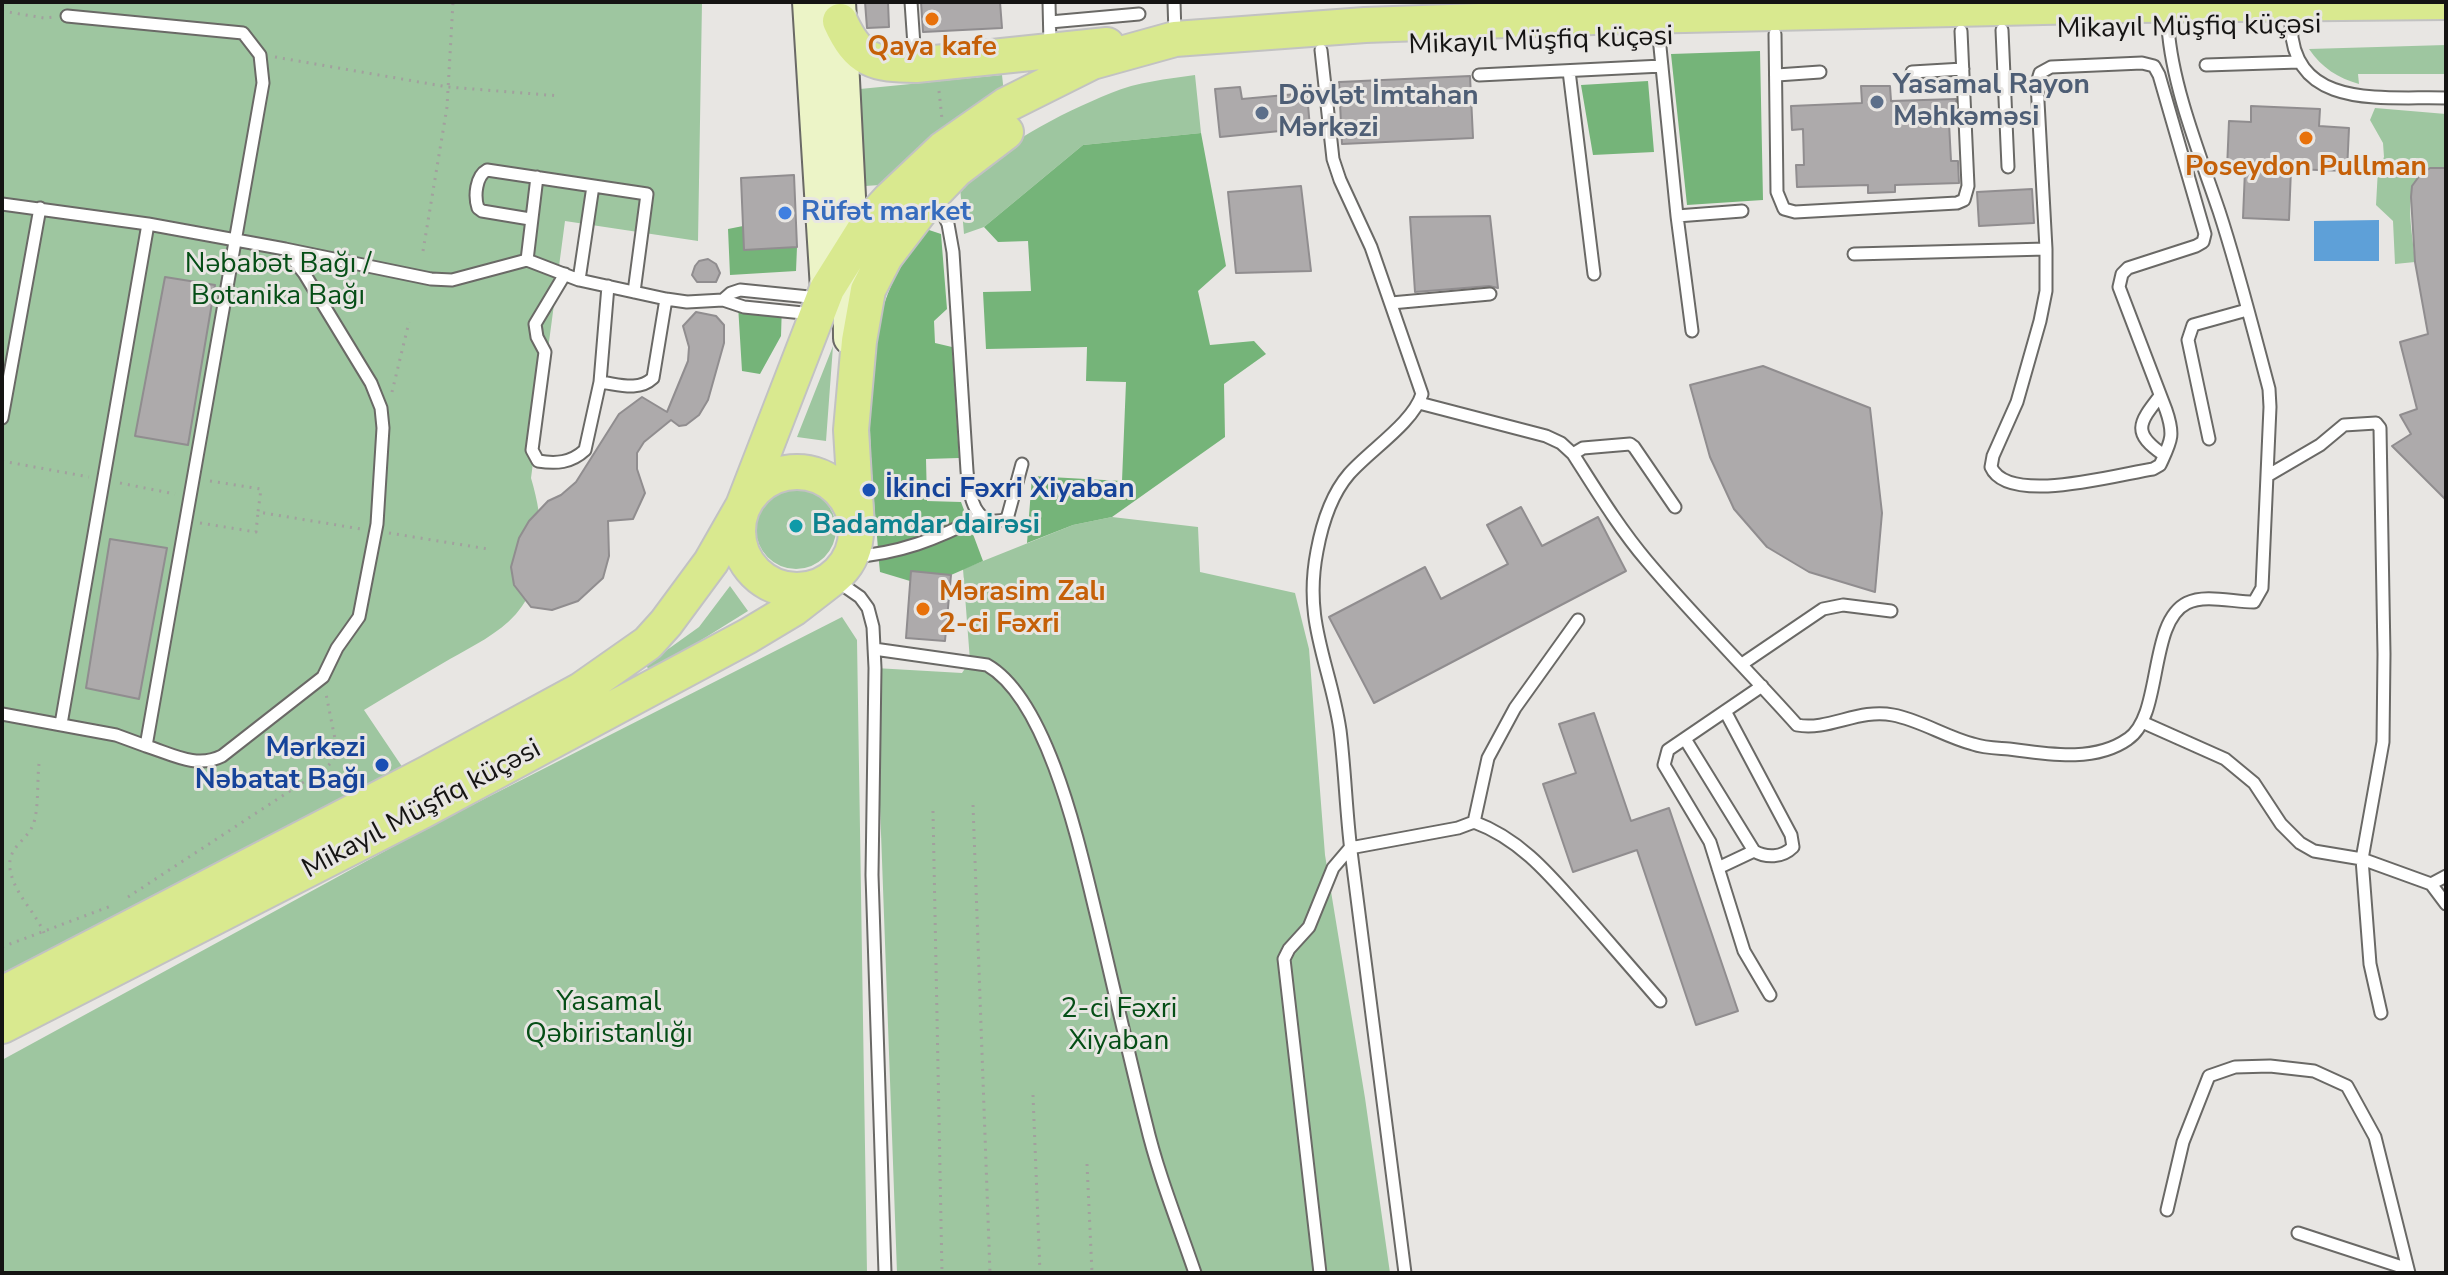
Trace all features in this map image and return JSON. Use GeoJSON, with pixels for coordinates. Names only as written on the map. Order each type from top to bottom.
{"type":"FeatureCollection","features":[{"type":"Feature","properties":{"kind":"main road"},"geometry":{"type":"LineString","coordinates":[[809,2],[823,301]]}},
{"type":"Feature","properties":{"kind":"main road","name":"Mikayıl Müşfiq küçəsi"},"geometry":{"type":"LineString","coordinates":[[2,1026],[422,811],[769,624],[847,554],[851,430],[859,341],[868,290],[885,257],[933,194],[985,146],[1018,124],[1118,75],[1194,60],[1321,50],[1660,52],[1789,13],[2002,13],[2133,3],[2446,2]]}},
{"type":"Feature","properties":{"kind":"main road","name":"Mikayıl Müşfiq küçəsi"},"geometry":{"type":"LineString","coordinates":[[2,994],[581,690],[648,643],[711,562],[743,506],[823,301],[850,249],[869,222],[943,149],[1006,105],[1092,62],[1175,39],[1365,20],[1594,10],[1733,8],[1961,31],[2002,13],[2168,27],[2446,25]]}},
{"type":"Feature","properties":{"kind":"main road"},"geometry":{"type":"LineString","coordinates":[[840,12],[852,43],[867,58],[891,65],[916,65],[1050,36],[1175,39]]}},
{"type":"Feature","properties":{"kind":"main road"},"geometry":{"type":"LineString","coordinates":[[840,12],[850,249],[851,430]]}},
{"type":"Feature","properties":{"kind":"main road"},"geometry":{"type":"LineString","coordinates":[[788,472],[808,472],[826,479],[842,491],[852,508],[847,554],[816,587],[796,590],[777,587],[760,577],[746,563],[739,545],[738,525],[743,506],[754,490],[769,478],[788,472]]}},
{"type":"Feature","properties":{"kind":"lane"},"geometry":{"type":"LineString","coordinates":[[911,2],[916,65]]}},
{"type":"Feature","properties":{"kind":"lane"},"geometry":{"type":"LineString","coordinates":[[1049,2],[1050,36],[1139,14]]}},
{"type":"Feature","properties":{"kind":"lane"},"geometry":{"type":"LineString","coordinates":[[1174,2],[1175,39]]}},
{"type":"Feature","properties":{"kind":"lane"},"geometry":{"type":"LineString","coordinates":[[1789,13],[1777,75],[1777,192],[1784,209],[1795,212],[1957,203],[1964,200],[1968,186],[1961,31]]}},
{"type":"Feature","properties":{"kind":"lane"},"geometry":{"type":"LineString","coordinates":[[2002,13],[2008,167]]}},
{"type":"Feature","properties":{"kind":"lane"},"geometry":{"type":"LineString","coordinates":[[67,16],[243,33],[260,55],[263,83],[146,746]]}},
{"type":"Feature","properties":{"kind":"lane"},"geometry":{"type":"LineString","coordinates":[[2291,26],[2292,45],[2299,62],[2324,86],[2341,93],[2446,98]]}},
{"type":"Feature","properties":{"kind":"lane"},"geometry":{"type":"LineString","coordinates":[[1419,403],[1546,436],[1561,443],[1573,454],[1644,558],[1719,644],[1742,664],[1797,725],[1817,726],[1869,713],[1893,715],[1975,745],[2063,756],[2099,751],[2129,739],[2142,722],[2170,617],[2187,603],[2204,599],[2254,602],[2262,588],[2269,389],[2172,59],[2168,27]]}},
{"type":"Feature","properties":{"kind":"lane"},"geometry":{"type":"LineString","coordinates":[[1321,50],[1333,159],[1371,247],[1421,387],[1419,403],[1337,490],[1317,549],[1312,582],[1313,614],[1319,647],[1334,695],[1340,732],[1350,848],[1405,1273]]}},
{"type":"Feature","properties":{"kind":"lane"},"geometry":{"type":"LineString","coordinates":[[1479,75],[1569,71],[1660,52],[1692,331]]}},
{"type":"Feature","properties":{"kind":"lane"},"geometry":{"type":"LineString","coordinates":[[2206,65],[2299,62]]}},
{"type":"Feature","properties":{"kind":"lane"},"geometry":{"type":"LineString","coordinates":[[2142,63],[2154,66],[2205,234],[2203,242],[2128,268],[2122,274],[2119,287],[2172,427],[2172,438],[2160,465],[2153,469],[2030,487],[2014,485],[1994,474],[1991,467],[1993,456],[2017,402],[2040,321],[2046,291],[2046,249],[2037,83],[2040,73],[2051,67],[2142,63]]}},
{"type":"Feature","properties":{"kind":"lane"},"geometry":{"type":"LineString","coordinates":[[1912,72],[1963,69]]}},
{"type":"Feature","properties":{"kind":"lane"},"geometry":{"type":"LineString","coordinates":[[1569,71],[1594,274]]}},
{"type":"Feature","properties":{"kind":"lane"},"geometry":{"type":"LineString","coordinates":[[1777,75],[1820,72]]}},
{"type":"Feature","properties":{"kind":"lane"},"geometry":{"type":"LineString","coordinates":[[2175,137],[2193,132]]}},
{"type":"Feature","properties":{"kind":"lane"},"geometry":{"type":"LineString","coordinates":[[530,219],[478,208],[479,177],[487,170],[647,194],[634,292]]}},
{"type":"Feature","properties":{"kind":"lane"},"geometry":{"type":"LineString","coordinates":[[527,260],[537,177]]}},
{"type":"Feature","properties":{"kind":"lane"},"geometry":{"type":"LineString","coordinates":[[579,280],[593,186]]}},
{"type":"Feature","properties":{"kind":"lane"},"geometry":{"type":"LineString","coordinates":[[933,194],[948,224],[953,252],[969,494],[981,516],[999,521],[1007,519],[1022,464]]}},
{"type":"Feature","properties":{"kind":"lane"},"geometry":{"type":"LineString","coordinates":[[2,204],[148,224],[431,279],[452,280],[527,260],[579,280],[687,302],[723,300],[744,307],[823,301]]}},
{"type":"Feature","properties":{"kind":"lane"},"geometry":{"type":"LineString","coordinates":[[2,418],[40,208]]}},
{"type":"Feature","properties":{"kind":"lane"},"geometry":{"type":"LineString","coordinates":[[1677,216],[1742,211]]}},
{"type":"Feature","properties":{"kind":"lane"},"geometry":{"type":"LineString","coordinates":[[61,724],[148,224]]}},
{"type":"Feature","properties":{"kind":"lane"},"geometry":{"type":"LineString","coordinates":[[2,714],[116,735],[198,763],[209,762],[222,756],[323,677],[337,648],[359,617],[375,531],[383,428],[381,408],[371,383],[304,273],[285,249]]}},
{"type":"Feature","properties":{"kind":"lane"},"geometry":{"type":"LineString","coordinates":[[1854,254],[2046,249]]}},
{"type":"Feature","properties":{"kind":"lane"},"geometry":{"type":"LineString","coordinates":[[565,274],[535,324],[537,337],[545,352],[532,450],[538,461],[570,461],[585,450],[600,382],[608,286]]}},
{"type":"Feature","properties":{"kind":"lane"},"geometry":{"type":"LineString","coordinates":[[723,300],[740,290],[823,301]]}},
{"type":"Feature","properties":{"kind":"lane"},"geometry":{"type":"LineString","coordinates":[[1391,303],[1490,294]]}},
{"type":"Feature","properties":{"kind":"lane"},"geometry":{"type":"LineString","coordinates":[[600,382],[629,387],[647,384],[653,378],[666,299]]}},
{"type":"Feature","properties":{"kind":"lane"},"geometry":{"type":"LineString","coordinates":[[2209,439],[2188,340],[2190,331],[2193,325],[2247,310]]}},
{"type":"Feature","properties":{"kind":"lane"},"geometry":{"type":"LineString","coordinates":[[2160,396],[2144,418],[2142,435],[2145,442],[2164,455]]}},
{"type":"Feature","properties":{"kind":"lane"},"geometry":{"type":"LineString","coordinates":[[2267,476],[2320,445],[2344,425],[2376,423],[2380,428],[2383,742],[2362,859],[2370,964],[2381,1013]]}},
{"type":"Feature","properties":{"kind":"lane"},"geometry":{"type":"LineString","coordinates":[[1573,454],[1583,448],[1630,444],[1675,507]]}},
{"type":"Feature","properties":{"kind":"lane"},"geometry":{"type":"LineString","coordinates":[[885,1273],[872,875],[874,649],[868,608],[848,587],[847,554],[876,555],[919,545],[944,537],[981,516]]}},
{"type":"Feature","properties":{"kind":"lane"},"geometry":{"type":"LineString","coordinates":[[1742,664],[1823,609],[1843,605],[1891,611]]}},
{"type":"Feature","properties":{"kind":"lane"},"geometry":{"type":"LineString","coordinates":[[1474,822],[1488,758],[1515,708],[1578,620]]}},
{"type":"Feature","properties":{"kind":"lane"},"geometry":{"type":"LineString","coordinates":[[874,649],[987,665],[1001,673],[1020,698],[1037,729],[1056,769],[1073,822],[1146,1125],[1195,1273]]}},
{"type":"Feature","properties":{"kind":"lane"},"geometry":{"type":"LineString","coordinates":[[1762,686],[1668,750],[1664,765],[1710,842],[1744,951],[1770,995]]}},
{"type":"Feature","properties":{"kind":"lane"},"geometry":{"type":"LineString","coordinates":[[1685,739],[1754,851],[1767,855],[1783,854],[1793,847],[1793,840],[1725,711]]}},
{"type":"Feature","properties":{"kind":"lane"},"geometry":{"type":"LineString","coordinates":[[2142,722],[2225,759],[2254,783],[2281,824],[2300,843],[2314,851],[2362,859],[2431,884],[2446,904]]}},
{"type":"Feature","properties":{"kind":"lane"},"geometry":{"type":"LineString","coordinates":[[1320,1273],[1284,959],[1309,927],[1333,868],[1350,848],[1458,828],[1474,822],[1491,828],[1538,861],[1660,1001]]}},
{"type":"Feature","properties":{"kind":"lane"},"geometry":{"type":"LineString","coordinates":[[1718,868],[1754,851]]}},
{"type":"Feature","properties":{"kind":"lane"},"geometry":{"type":"LineString","coordinates":[[2431,884],[2446,876]]}},
{"type":"Feature","properties":{"kind":"lane"},"geometry":{"type":"LineString","coordinates":[[2167,1210],[2183,1142],[2209,1076],[2235,1067],[2270,1066],[2314,1071],[2347,1086],[2375,1137],[2409,1271]]}},
{"type":"Feature","properties":{"kind":"lane"},"geometry":{"type":"LineString","coordinates":[[2298,1233],[2409,1271]]}},
{"type":"Feature","properties":{"kind":"path"},"geometry":{"type":"LineString","coordinates":[[423,251],[448,87],[453,2]]}},
{"type":"Feature","properties":{"kind":"path"},"geometry":{"type":"LineString","coordinates":[[2,11],[44,18],[67,16]]}},
{"type":"Feature","properties":{"kind":"path"},"geometry":{"type":"LineString","coordinates":[[260,55],[448,87],[560,96]]}},
{"type":"Feature","properties":{"kind":"path"},"geometry":{"type":"LineString","coordinates":[[383,428],[409,322]]}},
{"type":"Feature","properties":{"kind":"path"},"geometry":{"type":"LineString","coordinates":[[186,521],[256,532],[261,489],[194,478]]}},
{"type":"Feature","properties":{"kind":"path"},"geometry":{"type":"LineString","coordinates":[[258,512],[488,549]]}},
{"type":"Feature","properties":{"kind":"path"},"geometry":{"type":"LineString","coordinates":[[2,947],[121,902],[328,766],[338,754],[323,677]]}},
{"type":"Feature","properties":{"kind":"path"},"geometry":{"type":"LineString","coordinates":[[39,764],[33,825],[14,848],[11,869],[13,879],[44,933]]}},
{"type":"Feature","properties":{"kind":"path"},"geometry":{"type":"LineString","coordinates":[[973,805],[990,1273]]}},
{"type":"Feature","properties":{"kind":"path"},"geometry":{"type":"LineString","coordinates":[[933,811],[942,1273]]}},
{"type":"Feature","properties":{"kind":"path"},"geometry":{"type":"LineString","coordinates":[[1033,1095],[1040,1273]]}},
{"type":"Feature","properties":{"kind":"path"},"geometry":{"type":"LineString","coordinates":[[1087,1164],[1092,1273]]}},
{"type":"Feature","properties":{"kind":"green space","name":"Nəbabət Bağı / Botanika Bağı"},"geometry":{"type":"Polygon","coordinates":[[[2,2],[702,2],[698,241],[565,221],[531,478],[539,512],[541,548],[539,566],[527,599],[516,614],[493,634],[364,710],[403,768],[127,914],[2,973],[2,2]]]}},
{"type":"Feature","properties":{"kind":"green space"},"geometry":{"type":"Polygon","coordinates":[[[2446,45],[2446,74],[2358,74],[2359,84],[2331,71],[2309,49],[2446,45]]]}},
{"type":"Feature","properties":{"kind":"green space"},"geometry":{"type":"Polygon","coordinates":[[[1760,51],[1763,200],[1687,205],[1671,54],[1760,51]]]}},
{"type":"Feature","properties":{"kind":"green space"},"geometry":{"type":"Polygon","coordinates":[[[1002,75],[1004,93],[943,135],[880,185],[865,186],[860,89],[1002,75]]]}},
{"type":"Feature","properties":{"kind":"green space"},"geometry":{"type":"Polygon","coordinates":[[[1195,75],[1201,133],[1083,145],[984,227],[964,234],[960,187],[992,158],[1030,132],[1091,101],[1152,81],[1195,75]]]}},
{"type":"Feature","properties":{"kind":"green space"},"geometry":{"type":"Polygon","coordinates":[[[1648,81],[1654,152],[1593,155],[1581,85],[1648,81]]]}},
{"type":"Feature","properties":{"kind":"green space"},"geometry":{"type":"Polygon","coordinates":[[[2375,108],[2446,114],[2446,168],[2430,171],[2419,178],[2413,189],[2410,217],[2415,262],[2395,264],[2393,221],[2376,205],[2378,169],[2384,157],[2383,143],[2370,120],[2375,108]]]}},
{"type":"Feature","properties":{"kind":"green space"},"geometry":{"type":"Polygon","coordinates":[[[1201,133],[1226,266],[1198,291],[1210,345],[1254,341],[1266,354],[1224,384],[1225,437],[1112,517],[1073,525],[1027,543],[1032,476],[1122,481],[1126,382],[1086,381],[1087,347],[986,349],[983,292],[1031,291],[1028,241],[998,242],[984,227],[1083,145],[1201,133]]]}},
{"type":"Feature","properties":{"kind":"green space"},"geometry":{"type":"Polygon","coordinates":[[[743,226],[745,250],[797,247],[796,271],[730,275],[728,229],[743,226]]]}},
{"type":"Feature","properties":{"kind":"green space"},"geometry":{"type":"Polygon","coordinates":[[[926,229],[941,234],[947,309],[934,321],[935,343],[952,347],[959,458],[926,459],[927,501],[961,502],[983,561],[951,575],[912,571],[910,581],[880,572],[870,427],[871,389],[880,318],[891,286],[926,229]]]}},
{"type":"Feature","properties":{"kind":"green space"},"geometry":{"type":"Polygon","coordinates":[[[782,304],[781,336],[760,374],[742,371],[738,305],[782,304]]]}},
{"type":"Feature","properties":{"kind":"green space"},"geometry":{"type":"Polygon","coordinates":[[[833,346],[826,441],[797,437],[833,346]]]}},
{"type":"Feature","properties":{"kind":"green space","name":"Badamdar dairəsi"},"geometry":{"type":"Polygon","coordinates":[[[788,489],[804,489],[825,500],[836,521],[836,537],[825,558],[804,569],[788,569],[774,563],[762,551],[756,537],[756,521],[762,507],[774,495],[788,489]]]}},
{"type":"Feature","properties":{"kind":"green space","name":"2-ci Fəxri Xiyaban"},"geometry":{"type":"Polygon","coordinates":[[[1112,517],[1198,527],[1200,572],[1295,593],[1309,649],[1325,855],[1390,1273],[897,1273],[875,668],[962,673],[970,661],[963,569],[1073,525],[1112,517]]]}},
{"type":"Feature","properties":{"kind":"green space"},"geometry":{"type":"Polygon","coordinates":[[[730,586],[748,611],[650,672],[646,665],[699,627],[730,586]]]}},
{"type":"Feature","properties":{"kind":"green space","name":"Yasamal Qəbiristanlığı"},"geometry":{"type":"Polygon","coordinates":[[[842,617],[857,640],[867,1273],[2,1273],[2,1060],[429,827],[842,617]]]}},
{"type":"Feature","properties":{"kind":"water"},"geometry":{"type":"Polygon","coordinates":[[[2379,220],[2379,261],[2314,261],[2314,221],[2379,220]]]}},
{"type":"Feature","properties":{"kind":"building"},"geometry":{"type":"Polygon","coordinates":[[[865,2],[888,2],[889,27],[867,28],[865,2]]]}},
{"type":"Feature","properties":{"kind":"building"},"geometry":{"type":"Polygon","coordinates":[[[921,2],[1000,2],[1002,28],[923,32],[921,2]]]}},
{"type":"Feature","properties":{"kind":"building"},"geometry":{"type":"Polygon","coordinates":[[[1470,76],[1473,138],[1342,144],[1339,82],[1470,76]]]}},
{"type":"Feature","properties":{"kind":"building"},"geometry":{"type":"Polygon","coordinates":[[[1861,86],[1890,86],[1891,101],[1956,99],[1957,122],[1949,123],[1951,161],[1958,161],[1959,183],[1895,185],[1895,192],[1868,193],[1868,185],[1797,187],[1796,165],[1804,165],[1803,129],[1792,130],[1791,106],[1862,103],[1861,86]]]}},
{"type":"Feature","properties":{"kind":"building"},"geometry":{"type":"Polygon","coordinates":[[[1240,87],[1242,99],[1307,93],[1310,128],[1220,137],[1215,89],[1240,87]]]}},
{"type":"Feature","properties":{"kind":"building"},"geometry":{"type":"Polygon","coordinates":[[[2251,106],[2320,109],[2319,126],[2349,128],[2347,171],[2291,169],[2289,220],[2243,218],[2245,170],[2227,169],[2229,121],[2251,122],[2251,106]]]}},
{"type":"Feature","properties":{"kind":"building"},"geometry":{"type":"Polygon","coordinates":[[[2430,168],[2446,168],[2446,500],[2392,446],[2411,434],[2400,415],[2417,409],[2400,342],[2428,334],[2415,262],[2411,197],[2412,186],[2430,168]]]}},
{"type":"Feature","properties":{"kind":"building"},"geometry":{"type":"Polygon","coordinates":[[[794,175],[797,247],[744,250],[741,178],[794,175]]]}},
{"type":"Feature","properties":{"kind":"building"},"geometry":{"type":"Polygon","coordinates":[[[1301,186],[1311,271],[1236,273],[1228,192],[1301,186]]]}},
{"type":"Feature","properties":{"kind":"building"},"geometry":{"type":"Polygon","coordinates":[[[2032,189],[2034,223],[1979,226],[1977,192],[2032,189]]]}},
{"type":"Feature","properties":{"kind":"building"},"geometry":{"type":"Polygon","coordinates":[[[1490,216],[1498,288],[1489,286],[1415,292],[1410,217],[1490,216]]]}},
{"type":"Feature","properties":{"kind":"building"},"geometry":{"type":"Polygon","coordinates":[[[708,259],[716,264],[720,273],[716,282],[697,282],[692,275],[695,266],[699,261],[708,259]]]}},
{"type":"Feature","properties":{"kind":"building"},"geometry":{"type":"Polygon","coordinates":[[[165,277],[215,285],[188,445],[135,436],[165,277]]]}},
{"type":"Feature","properties":{"kind":"building"},"geometry":{"type":"Polygon","coordinates":[[[696,312],[716,316],[724,325],[724,343],[708,400],[699,415],[686,425],[679,426],[671,420],[644,442],[637,453],[637,469],[645,493],[633,519],[608,521],[609,556],[603,578],[578,601],[552,610],[531,607],[514,585],[511,567],[519,538],[529,521],[548,501],[576,482],[619,414],[642,397],[667,412],[688,361],[689,347],[683,326],[696,312]]]}},
{"type":"Feature","properties":{"kind":"building"},"geometry":{"type":"Polygon","coordinates":[[[1763,366],[1870,408],[1882,513],[1875,592],[1809,572],[1767,547],[1734,509],[1710,457],[1690,385],[1763,366]]]}},
{"type":"Feature","properties":{"kind":"building"},"geometry":{"type":"Polygon","coordinates":[[[1521,507],[1542,546],[1598,517],[1626,571],[1374,703],[1329,617],[1425,567],[1441,599],[1508,564],[1487,525],[1521,507]]]}},
{"type":"Feature","properties":{"kind":"building"},"geometry":{"type":"Polygon","coordinates":[[[110,539],[167,548],[139,699],[86,688],[110,539]]]}},
{"type":"Feature","properties":{"kind":"building"},"geometry":{"type":"Polygon","coordinates":[[[911,571],[951,575],[945,641],[906,638],[911,571]]]}},
{"type":"Feature","properties":{"kind":"building"},"geometry":{"type":"Polygon","coordinates":[[[1594,713],[1631,821],[1669,808],[1738,1011],[1696,1025],[1637,850],[1573,872],[1543,784],[1576,773],[1559,724],[1594,713]]]}},
{"type":"Feature","properties":{"kind":"place","name":"Qaya kafe"},"geometry":{"type":"Point","coordinates":[932,19]}},
{"type":"Feature","properties":{"kind":"place","name":"Yasamal Rayon Məhkəməsi"},"geometry":{"type":"Point","coordinates":[1877,102]}},
{"type":"Feature","properties":{"kind":"place","name":"Dövlət İmtahan Mərkəzi"},"geometry":{"type":"Point","coordinates":[1262,113]}},
{"type":"Feature","properties":{"kind":"place","name":"Poseydon Pullman"},"geometry":{"type":"Point","coordinates":[2306,138]}},
{"type":"Feature","properties":{"kind":"place","name":"Rüfət market"},"geometry":{"type":"Point","coordinates":[785,213]}},
{"type":"Feature","properties":{"kind":"place","name":"İkinci Fəxri Xiyaban"},"geometry":{"type":"Point","coordinates":[869,490]}},
{"type":"Feature","properties":{"kind":"place","name":"Badamdar dairəsi"},"geometry":{"type":"Point","coordinates":[796,526]}},
{"type":"Feature","properties":{"kind":"place","name":"Mərasim Zalı 2-ci Fəxri"},"geometry":{"type":"Point","coordinates":[923,609]}},
{"type":"Feature","properties":{"kind":"place","name":"Mərkəzi Nəbatat Bağı"},"geometry":{"type":"Point","coordinates":[382,765]}}]}
